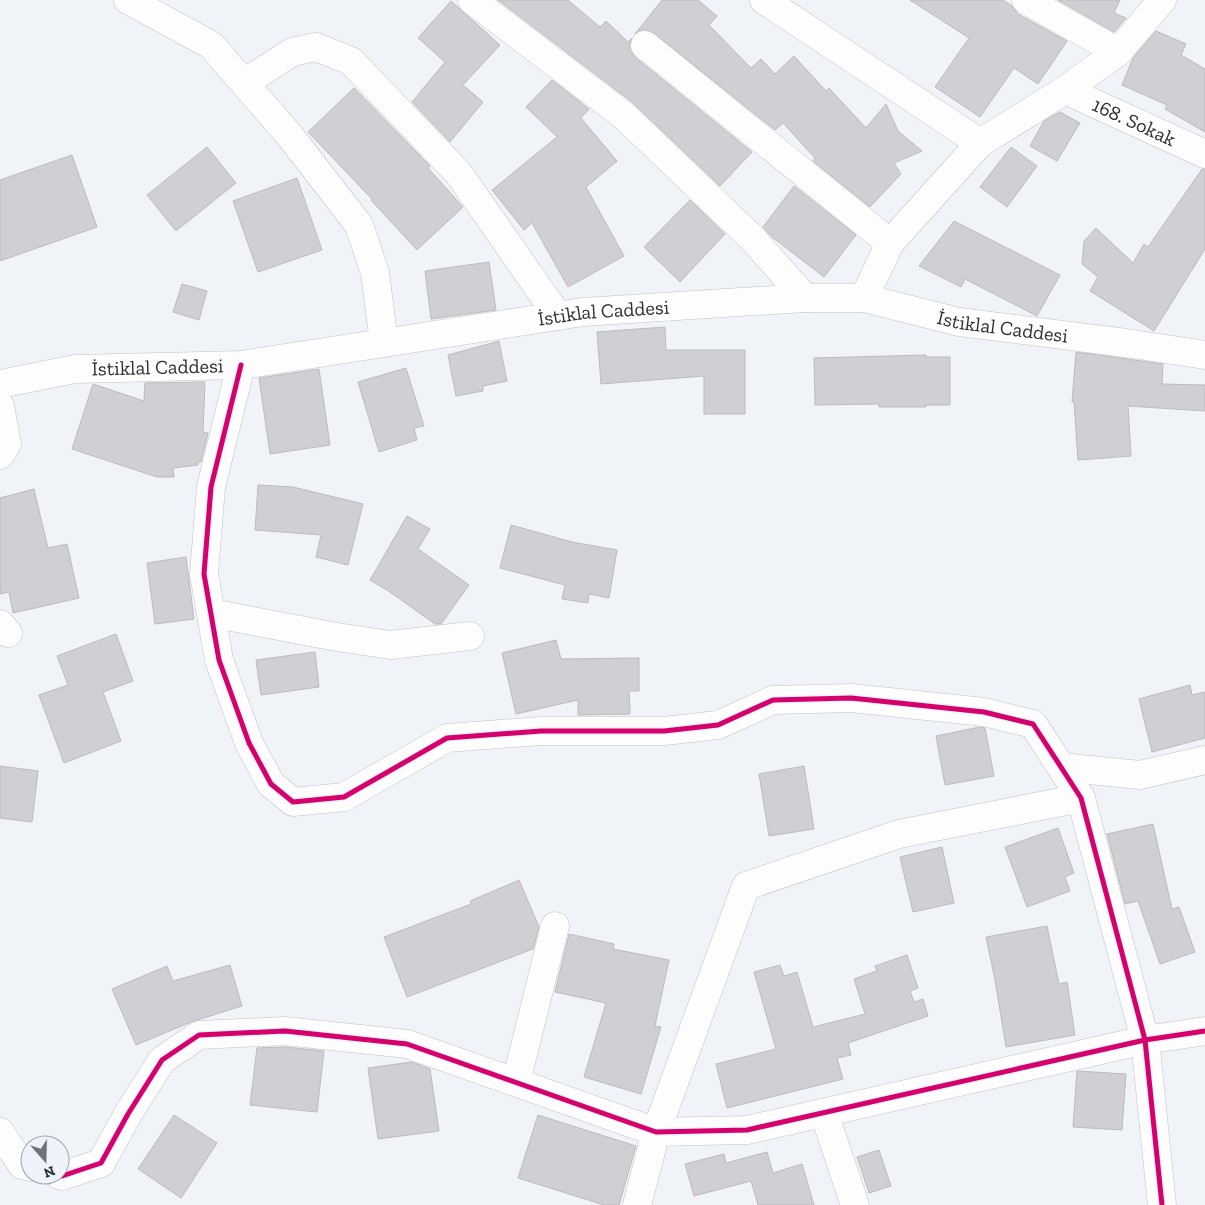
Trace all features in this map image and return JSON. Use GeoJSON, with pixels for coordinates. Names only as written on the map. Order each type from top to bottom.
{"type":"FeatureCollection","features":[{"type":"Feature","properties":{"kind":"street"},"geometry":{"type":"LineString","coordinates":[[128,0],[211,44],[290,136],[359,225],[375,273],[384,342]]}},
{"type":"Feature","properties":{"kind":"street"},"geometry":{"type":"LineString","coordinates":[[472,0],[622,114],[751,237],[805,298]]}},
{"type":"Feature","properties":{"kind":"street"},"geometry":{"type":"LineString","coordinates":[[764,0],[980,143]]}},
{"type":"Feature","properties":{"kind":"street"},"geometry":{"type":"LineString","coordinates":[[1026,0],[1118,52]]}},
{"type":"Feature","properties":{"kind":"street"},"geometry":{"type":"LineString","coordinates":[[864,298],[890,243],[980,143],[1065,90],[1118,52],[1162,0]]}},
{"type":"Feature","properties":{"kind":"street"},"geometry":{"type":"LineString","coordinates":[[645,45],[890,243]]}},
{"type":"Feature","properties":{"kind":"street"},"geometry":{"type":"LineString","coordinates":[[244,83],[292,52],[316,47],[351,61],[459,174],[558,316]]}},
{"type":"Feature","properties":{"kind":"street","name":"168. Sokak"},"geometry":{"type":"LineString","coordinates":[[1065,90],[1205,154]]}},
{"type":"Feature","properties":{"kind":"street","name":"İstiklal Caddesi"},"geometry":{"type":"LineString","coordinates":[[0,384],[74,369],[241,365],[583,312],[805,298],[864,298],[959,322],[1205,355]]}},
{"type":"Feature","properties":{"kind":"street"},"geometry":{"type":"LineString","coordinates":[[241,365],[211,487],[204,574],[219,660],[249,743],[271,784],[293,802],[344,797],[447,738],[542,731],[664,730],[718,725],[773,700],[851,698],[984,712],[1033,724],[1081,798],[1145,1040],[1162,1205]]}},
{"type":"Feature","properties":{"kind":"street"},"geometry":{"type":"LineString","coordinates":[[0,406],[7,444],[0,456]]}},
{"type":"Feature","properties":{"kind":"street"},"geometry":{"type":"LineString","coordinates":[[211,613],[390,645],[470,636]]}},
{"type":"Feature","properties":{"kind":"street"},"geometry":{"type":"LineString","coordinates":[[1061,768],[1140,776],[1205,760]]}},
{"type":"Feature","properties":{"kind":"street"},"geometry":{"type":"LineString","coordinates":[[637,1205],[656,1132],[746,886],[899,834],[1081,798]]}},
{"type":"Feature","properties":{"kind":"street"},"geometry":{"type":"LineString","coordinates":[[516,1082],[555,926]]}},
{"type":"Feature","properties":{"kind":"street"},"geometry":{"type":"LineString","coordinates":[[70,1173],[102,1163],[128,1114],[162,1060],[199,1035],[285,1031],[407,1044],[656,1132],[747,1130],[1145,1040],[1205,1031]]}},
{"type":"Feature","properties":{"kind":"street"},"geometry":{"type":"LineString","coordinates":[[824,1113],[854,1205]]}},
{"type":"Feature","properties":{"kind":"street"},"geometry":{"type":"LineString","coordinates":[[0,1132],[20,1161]]}},
{"type":"Feature","properties":{"kind":"building"},"geometry":{"type":"Polygon","coordinates":[[[498,0],[568,0],[600,27],[606,21],[628,42],[632,38],[630,50],[635,57],[752,152],[720,186],[632,102],[498,0]]]}},
{"type":"Feature","properties":{"kind":"building"},"geometry":{"type":"Polygon","coordinates":[[[662,0],[698,0],[717,16],[709,25],[751,68],[761,59],[775,74],[794,56],[826,91],[829,88],[866,128],[886,104],[898,131],[922,151],[894,163],[901,174],[870,207],[813,161],[815,158],[783,123],[775,130],[654,33],[640,30],[635,34],[662,0]]]}},
{"type":"Feature","properties":{"kind":"building"},"geometry":{"type":"Polygon","coordinates":[[[910,0],[1003,0],[1012,6],[1018,14],[1067,41],[1038,84],[1014,68],[980,117],[935,87],[969,38],[910,0]]]}},
{"type":"Feature","properties":{"kind":"building"},"geometry":{"type":"Polygon","coordinates":[[[1058,0],[1120,0],[1114,13],[1126,18],[1114,32],[1058,0]]]}},
{"type":"Feature","properties":{"kind":"building"},"geometry":{"type":"Polygon","coordinates":[[[451,1],[500,45],[463,85],[483,102],[450,142],[412,102],[445,62],[418,38],[451,1]]]}},
{"type":"Feature","properties":{"kind":"building"},"geometry":{"type":"Polygon","coordinates":[[[1156,31],[1186,44],[1181,55],[1205,69],[1205,132],[1165,109],[1167,105],[1122,85],[1133,58],[1156,31]]]}},
{"type":"Feature","properties":{"kind":"building"},"geometry":{"type":"Polygon","coordinates":[[[552,80],[589,109],[581,118],[617,161],[586,187],[624,256],[568,287],[532,223],[524,230],[492,190],[557,137],[526,107],[552,80]]]}},
{"type":"Feature","properties":{"kind":"building"},"geometry":{"type":"Polygon","coordinates":[[[354,88],[430,166],[428,168],[463,207],[417,250],[372,199],[308,132],[354,88]]]}},
{"type":"Feature","properties":{"kind":"building"},"geometry":{"type":"Polygon","coordinates":[[[1060,112],[1080,123],[1057,161],[1030,146],[1044,121],[1060,112]]]}},
{"type":"Feature","properties":{"kind":"building"},"geometry":{"type":"Polygon","coordinates":[[[207,147],[236,183],[176,231],[147,195],[207,147]]]}},
{"type":"Feature","properties":{"kind":"building"},"geometry":{"type":"Polygon","coordinates":[[[1011,147],[1037,166],[1007,207],[980,187],[1011,147]]]}},
{"type":"Feature","properties":{"kind":"building"},"geometry":{"type":"Polygon","coordinates":[[[72,155],[97,227],[0,261],[0,180],[72,155]]]}},
{"type":"Feature","properties":{"kind":"building"},"geometry":{"type":"Polygon","coordinates":[[[1202,169],[1205,169],[1205,249],[1154,331],[1090,291],[1098,277],[1082,264],[1084,241],[1096,228],[1133,263],[1144,244],[1148,247],[1202,169]]]}},
{"type":"Feature","properties":{"kind":"building"},"geometry":{"type":"Polygon","coordinates":[[[297,178],[322,250],[258,272],[233,201],[297,178]]]}},
{"type":"Feature","properties":{"kind":"building"},"geometry":{"type":"Polygon","coordinates":[[[794,186],[856,235],[824,277],[772,237],[763,227],[794,186]]]}},
{"type":"Feature","properties":{"kind":"building"},"geometry":{"type":"Polygon","coordinates":[[[690,200],[725,234],[680,282],[644,247],[690,200]]]}},
{"type":"Feature","properties":{"kind":"building"},"geometry":{"type":"Polygon","coordinates":[[[954,221],[1060,275],[1037,316],[965,279],[961,287],[919,266],[954,221]]]}},
{"type":"Feature","properties":{"kind":"building"},"geometry":{"type":"Polygon","coordinates":[[[489,262],[496,310],[431,319],[425,271],[489,262]]]}},
{"type":"Feature","properties":{"kind":"building"},"geometry":{"type":"Polygon","coordinates":[[[182,284],[207,291],[199,320],[173,312],[182,284]]]}},
{"type":"Feature","properties":{"kind":"building"},"geometry":{"type":"Polygon","coordinates":[[[665,327],[666,350],[745,350],[745,414],[704,414],[704,376],[601,384],[597,332],[665,327]]]}},
{"type":"Feature","properties":{"kind":"building"},"geometry":{"type":"Polygon","coordinates":[[[499,341],[507,381],[483,386],[483,391],[456,396],[448,355],[499,341]]]}},
{"type":"Feature","properties":{"kind":"building"},"geometry":{"type":"Polygon","coordinates":[[[1076,352],[1163,364],[1162,384],[1205,385],[1205,411],[1128,406],[1131,456],[1078,460],[1074,402],[1072,402],[1076,352]]]}},
{"type":"Feature","properties":{"kind":"building"},"geometry":{"type":"Polygon","coordinates":[[[926,355],[926,357],[950,357],[950,405],[879,407],[879,404],[815,405],[814,358],[926,355]]]}},
{"type":"Feature","properties":{"kind":"building"},"geometry":{"type":"Polygon","coordinates":[[[406,368],[424,426],[414,428],[417,440],[379,452],[358,382],[406,368]]]}},
{"type":"Feature","properties":{"kind":"building"},"geometry":{"type":"Polygon","coordinates":[[[319,369],[330,445],[270,454],[259,378],[319,369]]]}},
{"type":"Feature","properties":{"kind":"building"},"geometry":{"type":"Polygon","coordinates":[[[205,382],[203,432],[208,433],[201,462],[198,462],[198,465],[173,468],[174,477],[157,477],[72,449],[93,384],[144,401],[145,383],[205,382]]]}},
{"type":"Feature","properties":{"kind":"building"},"geometry":{"type":"Polygon","coordinates":[[[258,485],[293,487],[363,504],[348,565],[316,557],[321,535],[255,530],[258,485]]]}},
{"type":"Feature","properties":{"kind":"building"},"geometry":{"type":"Polygon","coordinates":[[[34,489],[48,548],[67,544],[79,598],[13,613],[9,592],[0,594],[0,498],[34,489]]]}},
{"type":"Feature","properties":{"kind":"building"},"geometry":{"type":"Polygon","coordinates":[[[407,516],[430,529],[418,549],[469,585],[441,624],[435,624],[370,580],[407,516]]]}},
{"type":"Feature","properties":{"kind":"building"},"geometry":{"type":"Polygon","coordinates":[[[511,525],[572,542],[617,550],[609,598],[589,594],[588,603],[562,599],[565,585],[500,568],[511,525]]]}},
{"type":"Feature","properties":{"kind":"building"},"geometry":{"type":"Polygon","coordinates":[[[186,557],[194,619],[155,624],[147,563],[186,557]]]}},
{"type":"Feature","properties":{"kind":"building"},"geometry":{"type":"Polygon","coordinates":[[[116,634],[133,681],[103,692],[121,741],[64,763],[39,695],[68,685],[57,656],[116,634]]]}},
{"type":"Feature","properties":{"kind":"building"},"geometry":{"type":"Polygon","coordinates":[[[556,640],[561,659],[639,658],[639,691],[629,691],[630,714],[578,715],[578,700],[516,714],[502,653],[556,640]]]}},
{"type":"Feature","properties":{"kind":"building"},"geometry":{"type":"Polygon","coordinates":[[[315,652],[319,687],[261,695],[256,660],[315,652]]]}},
{"type":"Feature","properties":{"kind":"building"},"geometry":{"type":"Polygon","coordinates":[[[1190,685],[1192,695],[1205,692],[1205,738],[1152,752],[1139,699],[1190,685]]]}},
{"type":"Feature","properties":{"kind":"building"},"geometry":{"type":"Polygon","coordinates":[[[980,727],[985,728],[994,776],[945,785],[936,736],[980,727]]]}},
{"type":"Feature","properties":{"kind":"building"},"geometry":{"type":"Polygon","coordinates":[[[0,766],[38,771],[32,822],[0,818],[0,766]]]}},
{"type":"Feature","properties":{"kind":"building"},"geometry":{"type":"Polygon","coordinates":[[[804,766],[814,829],[769,836],[759,774],[804,766]]]}},
{"type":"Feature","properties":{"kind":"building"},"geometry":{"type":"Polygon","coordinates":[[[1153,824],[1172,909],[1179,907],[1195,952],[1160,964],[1138,901],[1125,904],[1107,834],[1153,824]]]}},
{"type":"Feature","properties":{"kind":"building"},"geometry":{"type":"Polygon","coordinates":[[[1058,828],[1074,873],[1065,877],[1070,891],[1027,907],[1005,847],[1058,828]]]}},
{"type":"Feature","properties":{"kind":"building"},"geometry":{"type":"Polygon","coordinates":[[[942,847],[954,903],[913,912],[900,857],[942,847]]]}},
{"type":"Feature","properties":{"kind":"building"},"geometry":{"type":"Polygon","coordinates":[[[519,880],[539,927],[533,949],[407,997],[384,937],[471,904],[470,901],[519,880]]]}},
{"type":"Feature","properties":{"kind":"building"},"geometry":{"type":"Polygon","coordinates":[[[1047,926],[1059,984],[1067,982],[1075,1035],[1006,1047],[986,937],[1047,926]]]}},
{"type":"Feature","properties":{"kind":"building"},"geometry":{"type":"Polygon","coordinates":[[[569,934],[614,944],[613,949],[669,960],[655,1026],[661,1027],[641,1094],[584,1077],[606,1003],[555,992],[569,934]]]}},
{"type":"Feature","properties":{"kind":"building"},"geometry":{"type":"Polygon","coordinates":[[[907,955],[918,988],[910,991],[914,1002],[923,999],[928,1016],[848,1043],[851,1055],[837,1058],[843,1079],[727,1108],[716,1064],[776,1049],[754,972],[780,965],[784,976],[797,972],[813,1027],[865,1014],[854,979],[877,971],[875,966],[907,955]]]}},
{"type":"Feature","properties":{"kind":"building"},"geometry":{"type":"Polygon","coordinates":[[[230,965],[242,1006],[191,1022],[136,1045],[112,989],[167,966],[173,981],[230,965]]]}},
{"type":"Feature","properties":{"kind":"building"},"geometry":{"type":"Polygon","coordinates":[[[285,1047],[324,1051],[317,1112],[250,1105],[257,1048],[285,1047]]]}},
{"type":"Feature","properties":{"kind":"building"},"geometry":{"type":"Polygon","coordinates":[[[412,1062],[430,1069],[439,1131],[378,1139],[368,1068],[412,1062]]]}},
{"type":"Feature","properties":{"kind":"building"},"geometry":{"type":"Polygon","coordinates":[[[1077,1071],[1126,1074],[1122,1130],[1073,1127],[1077,1071]]]}},
{"type":"Feature","properties":{"kind":"building"},"geometry":{"type":"Polygon","coordinates":[[[174,1115],[217,1143],[181,1198],[138,1169],[174,1115]]]}},
{"type":"Feature","properties":{"kind":"building"},"geometry":{"type":"Polygon","coordinates":[[[538,1115],[636,1146],[619,1205],[604,1205],[518,1178],[538,1115]]]}},
{"type":"Feature","properties":{"kind":"building"},"geometry":{"type":"Polygon","coordinates":[[[879,1150],[891,1186],[869,1193],[857,1157],[879,1150]]]}},
{"type":"Feature","properties":{"kind":"building"},"geometry":{"type":"Polygon","coordinates":[[[767,1152],[773,1173],[802,1164],[814,1205],[758,1205],[751,1181],[694,1196],[685,1164],[724,1154],[726,1163],[767,1152]]]}},
{"type":"Feature","properties":{"kind":"cycle path"},"geometry":{"type":"LineString","coordinates":[[241,365],[211,487],[204,574],[219,660],[249,743],[271,784],[293,802],[344,797],[447,738],[541,731],[664,731],[718,725],[773,700],[851,698],[984,712],[1033,724],[1081,798],[1145,1040],[1162,1205]]}},
{"type":"Feature","properties":{"kind":"cycle path"},"geometry":{"type":"LineString","coordinates":[[70,1173],[101,1163],[128,1114],[162,1060],[199,1035],[285,1031],[407,1044],[656,1132],[747,1130],[1145,1040],[1205,1031]]}}]}
